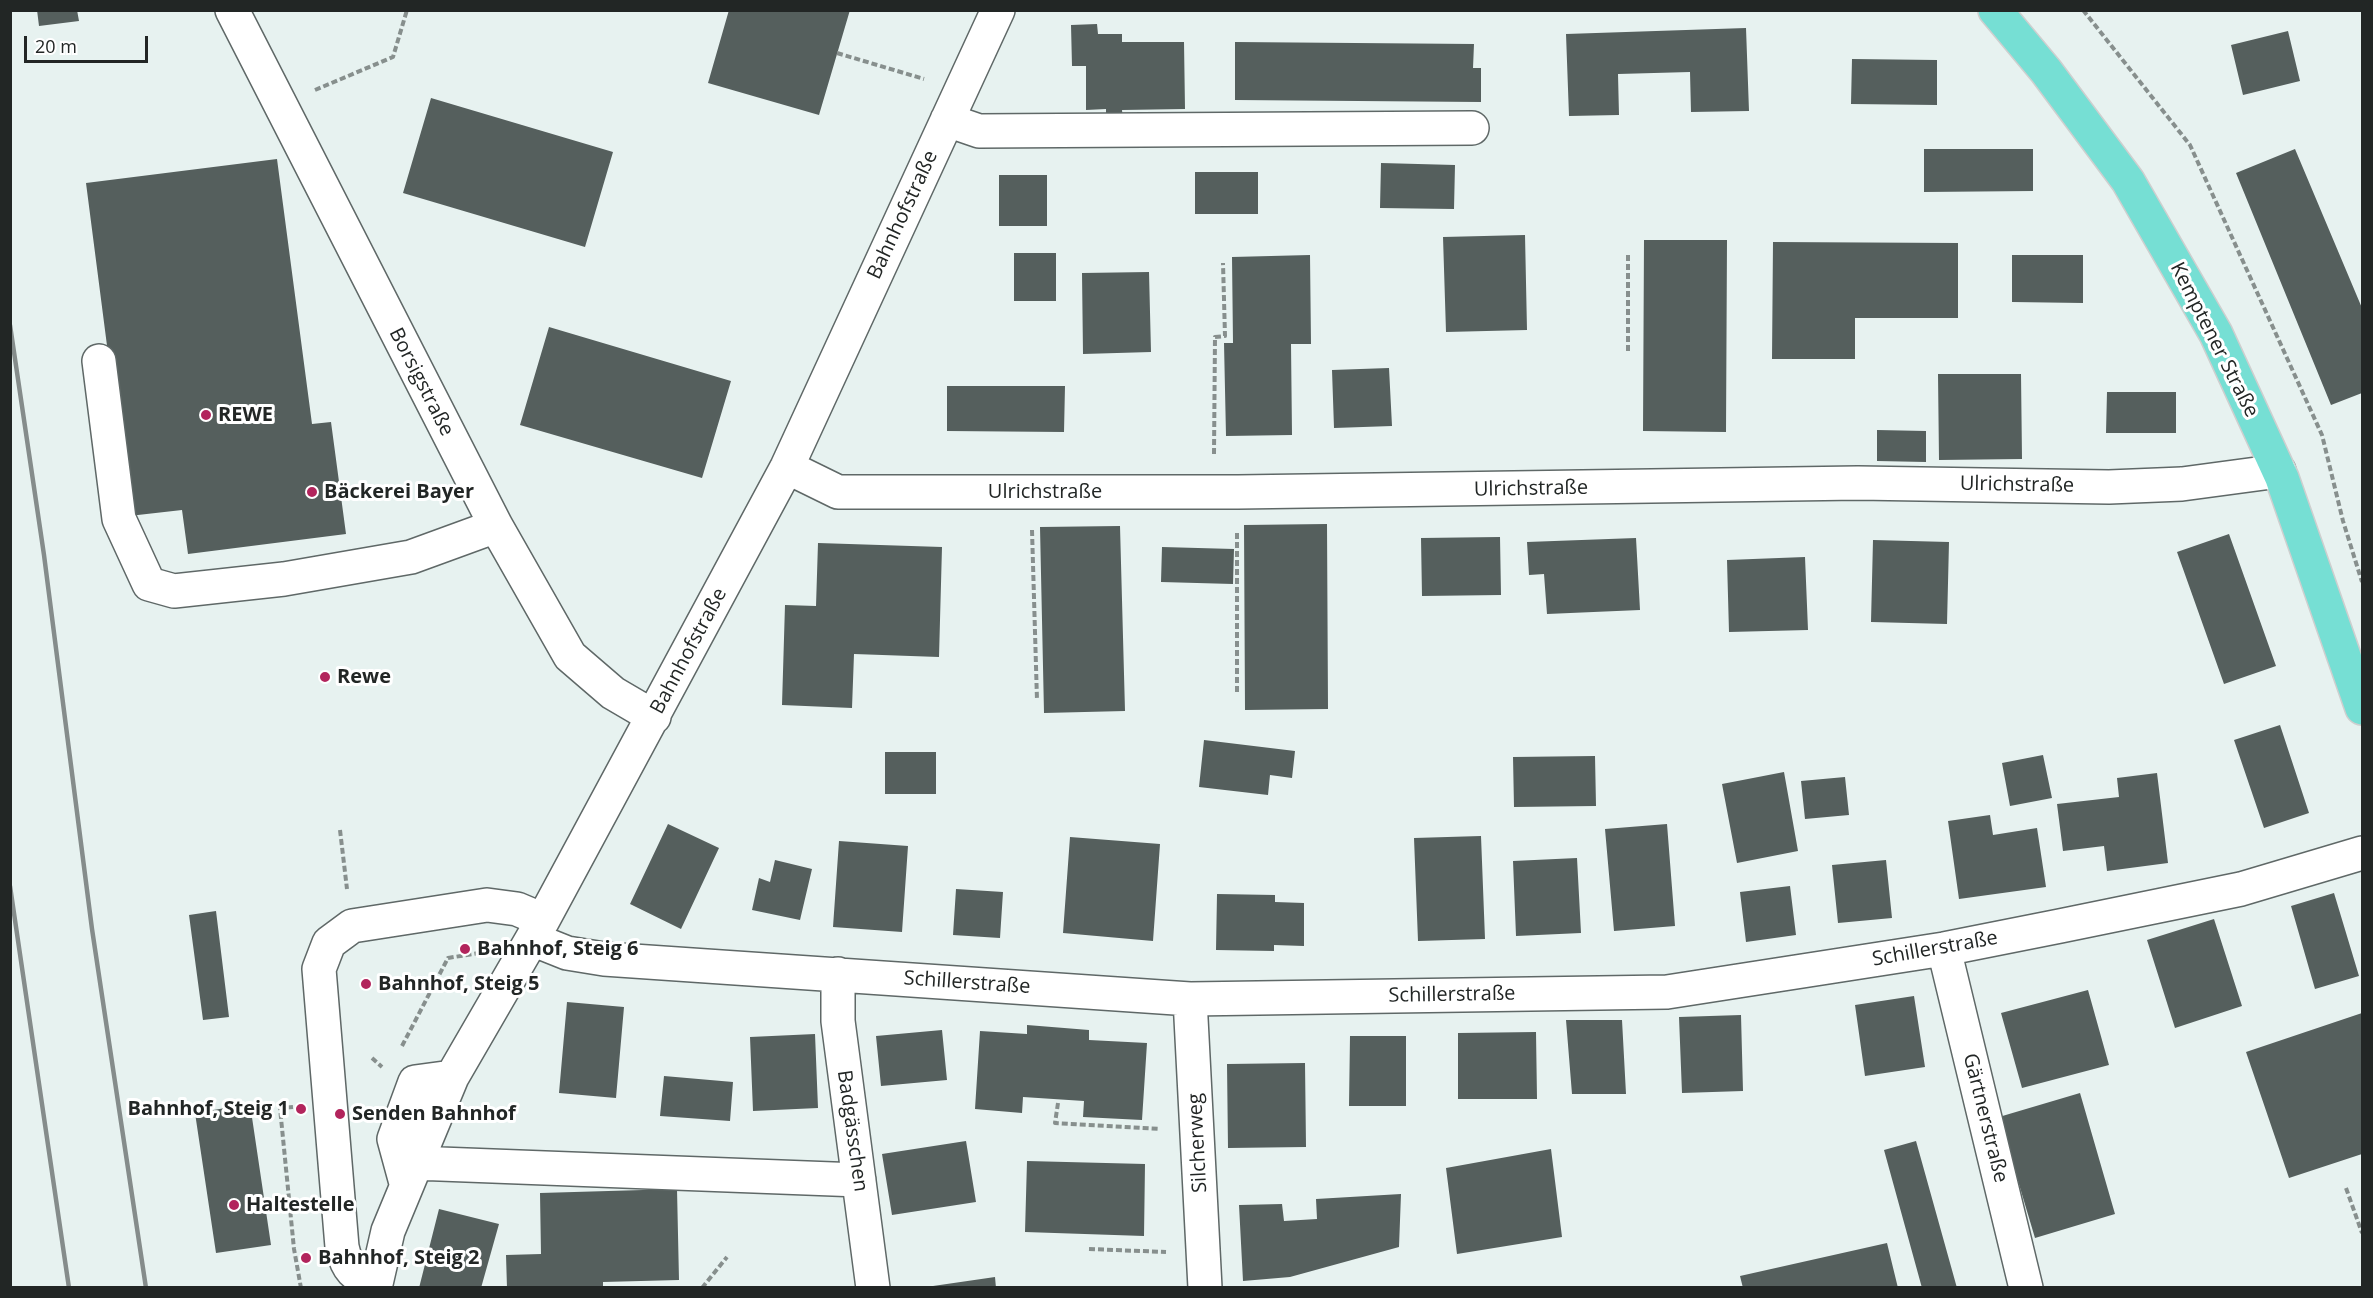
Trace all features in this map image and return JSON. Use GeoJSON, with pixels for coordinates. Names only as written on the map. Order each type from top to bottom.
{"type":"FeatureCollection","features":[{"type":"Feature","properties":{"kind":"main road","name":"Kemptener Straße"},"geometry":{"type":"LineString","coordinates":[[1995,10],[2046,71],[2128,181],[2216,334],[2279,471],[2362,708]]}},
{"type":"Feature","properties":{"kind":"street","name":"Borsigstraße"},"geometry":{"type":"LineString","coordinates":[[232,10],[279,106],[496,526],[570,656],[613,693],[654,717]]}},
{"type":"Feature","properties":{"kind":"street","name":"Bahnhofstraße"},"geometry":{"type":"LineString","coordinates":[[410,1173],[394,1139],[415,1082],[452,1077],[537,930],[654,717],[787,467],[998,10]]}},
{"type":"Feature","properties":{"kind":"street"},"geometry":{"type":"LineString","coordinates":[[947,120],[979,131],[1472,128]]}},
{"type":"Feature","properties":{"kind":"street"},"geometry":{"type":"LineString","coordinates":[[99,361],[119,519],[149,584],[174,591],[284,579],[411,557],[496,526]]}},
{"type":"Feature","properties":{"kind":"street","name":"Ulrichstraße"},"geometry":{"type":"LineString","coordinates":[[787,467],[838,492],[1226,492],[1858,483],[2109,487],[2182,484],[2279,471]]}},
{"type":"Feature","properties":{"kind":"street","name":"Schillerstraße"},"geometry":{"type":"LineString","coordinates":[[352,926],[487,905],[517,909],[537,930],[567,953],[604,959],[1190,999],[1666,992],[1944,949],[2241,889],[2362,853]]}},
{"type":"Feature","properties":{"kind":"street"},"geometry":{"type":"LineString","coordinates":[[352,926],[328,943],[320,969],[320,980],[342,1247],[350,1272],[361,1279],[376,1285],[388,1231],[410,1173],[859,1180]]}},
{"type":"Feature","properties":{"kind":"street","name":"Gärtnerstraße"},"geometry":{"type":"LineString","coordinates":[[1944,949],[2026,1287]]}},
{"type":"Feature","properties":{"kind":"street","name":"Badgässchen"},"geometry":{"type":"LineString","coordinates":[[838,974],[838,1021],[873,1287]]}},
{"type":"Feature","properties":{"kind":"street","name":"Silcherweg"},"geometry":{"type":"LineString","coordinates":[[1190,999],[1206,1287]]}},
{"type":"Feature","properties":{"kind":"path"},"geometry":{"type":"LineString","coordinates":[[279,106],[393,57],[407,10]]}},
{"type":"Feature","properties":{"kind":"path"},"geometry":{"type":"LineString","coordinates":[[2083,10],[2190,145],[2322,435],[2343,521],[2362,582]]}},
{"type":"Feature","properties":{"kind":"path"},"geometry":{"type":"LineString","coordinates":[[837,53],[960,90]]}},
{"type":"Feature","properties":{"kind":"path"},"geometry":{"type":"LineString","coordinates":[[1628,255],[1628,353]]}},
{"type":"Feature","properties":{"kind":"path"},"geometry":{"type":"LineString","coordinates":[[1223,263],[1224,336],[1215,337],[1237,692]]}},
{"type":"Feature","properties":{"kind":"path"},"geometry":{"type":"LineString","coordinates":[[1031,492],[1037,700]]}},
{"type":"Feature","properties":{"kind":"path"},"geometry":{"type":"LineString","coordinates":[[340,830],[352,926]]}},
{"type":"Feature","properties":{"kind":"path"},"geometry":{"type":"LineString","coordinates":[[398,1052],[448,958],[481,951]]}},
{"type":"Feature","properties":{"kind":"path"},"geometry":{"type":"LineString","coordinates":[[372,1058],[387,1072]]}},
{"type":"Feature","properties":{"kind":"path"},"geometry":{"type":"LineString","coordinates":[[1058,1103],[1055,1123],[1197,1131]]}},
{"type":"Feature","properties":{"kind":"path"},"geometry":{"type":"LineString","coordinates":[[280,1108],[294,1249],[302,1287]]}},
{"type":"Feature","properties":{"kind":"path"},"geometry":{"type":"LineString","coordinates":[[2346,1188],[2362,1233]]}},
{"type":"Feature","properties":{"kind":"path"},"geometry":{"type":"LineString","coordinates":[[1089,1249],[1204,1254]]}},
{"type":"Feature","properties":{"kind":"path"},"geometry":{"type":"LineString","coordinates":[[702,1287],[727,1257]]}},
{"type":"Feature","properties":{"kind":"building"},"geometry":{"type":"Polygon","coordinates":[[[37,10],[77,10],[79,21],[39,26],[37,10]]]}},
{"type":"Feature","properties":{"kind":"building"},"geometry":{"type":"Polygon","coordinates":[[[729,10],[850,10],[819,115],[708,83],[729,10]]]}},
{"type":"Feature","properties":{"kind":"building"},"geometry":{"type":"Polygon","coordinates":[[[1097,24],[1098,34],[1122,34],[1122,42],[1184,42],[1185,109],[1122,110],[1123,120],[1106,120],[1106,109],[1086,110],[1086,66],[1072,66],[1071,25],[1097,24]]]}},
{"type":"Feature","properties":{"kind":"building"},"geometry":{"type":"Polygon","coordinates":[[[1746,28],[1749,111],[1691,112],[1690,72],[1618,74],[1619,115],[1569,116],[1566,34],[1746,28]]]}},
{"type":"Feature","properties":{"kind":"building"},"geometry":{"type":"Polygon","coordinates":[[[2288,31],[2300,81],[2243,95],[2231,45],[2288,31]]]}},
{"type":"Feature","properties":{"kind":"building"},"geometry":{"type":"Polygon","coordinates":[[[1235,42],[1474,44],[1473,68],[1481,68],[1481,102],[1235,100],[1235,42]]]}},
{"type":"Feature","properties":{"kind":"building"},"geometry":{"type":"Polygon","coordinates":[[[1852,59],[1937,60],[1937,105],[1851,104],[1852,59]]]}},
{"type":"Feature","properties":{"kind":"building"},"geometry":{"type":"Polygon","coordinates":[[[431,98],[613,152],[585,247],[403,193],[431,98]]]}},
{"type":"Feature","properties":{"kind":"building"},"geometry":{"type":"Polygon","coordinates":[[[1924,149],[2033,149],[2033,191],[1924,192],[1924,149]]]}},
{"type":"Feature","properties":{"kind":"building"},"geometry":{"type":"Polygon","coordinates":[[[2295,149],[2362,308],[2362,393],[2331,405],[2236,173],[2295,149]]]}},
{"type":"Feature","properties":{"kind":"building"},"geometry":{"type":"Polygon","coordinates":[[[277,159],[312,424],[331,422],[346,534],[188,554],[182,510],[129,516],[86,183],[277,159]]]}},
{"type":"Feature","properties":{"kind":"building"},"geometry":{"type":"Polygon","coordinates":[[[1381,163],[1455,165],[1454,209],[1380,208],[1381,163]]]}},
{"type":"Feature","properties":{"kind":"building"},"geometry":{"type":"Polygon","coordinates":[[[1195,172],[1258,172],[1258,214],[1195,214],[1195,172]]]}},
{"type":"Feature","properties":{"kind":"building"},"geometry":{"type":"Polygon","coordinates":[[[999,175],[1047,175],[1047,226],[999,226],[999,175]]]}},
{"type":"Feature","properties":{"kind":"building"},"geometry":{"type":"Polygon","coordinates":[[[1525,235],[1527,330],[1446,332],[1443,237],[1525,235]]]}},
{"type":"Feature","properties":{"kind":"building"},"geometry":{"type":"Polygon","coordinates":[[[1644,240],[1727,240],[1726,432],[1643,431],[1644,240]]]}},
{"type":"Feature","properties":{"kind":"building"},"geometry":{"type":"Polygon","coordinates":[[[1773,242],[1958,243],[1958,318],[1855,318],[1855,359],[1772,359],[1773,242]]]}},
{"type":"Feature","properties":{"kind":"building"},"geometry":{"type":"Polygon","coordinates":[[[1014,253],[1056,253],[1056,301],[1014,301],[1014,253]]]}},
{"type":"Feature","properties":{"kind":"building"},"geometry":{"type":"Polygon","coordinates":[[[1310,255],[1311,344],[1291,344],[1292,435],[1226,436],[1224,343],[1233,343],[1232,257],[1310,255]]]}},
{"type":"Feature","properties":{"kind":"building"},"geometry":{"type":"Polygon","coordinates":[[[2012,255],[2083,255],[2083,303],[2012,302],[2012,255]]]}},
{"type":"Feature","properties":{"kind":"building"},"geometry":{"type":"Polygon","coordinates":[[[1149,272],[1151,352],[1083,354],[1082,273],[1149,272]]]}},
{"type":"Feature","properties":{"kind":"building"},"geometry":{"type":"Polygon","coordinates":[[[549,327],[731,381],[702,478],[520,425],[549,327]]]}},
{"type":"Feature","properties":{"kind":"building"},"geometry":{"type":"Polygon","coordinates":[[[1389,368],[1392,426],[1334,428],[1332,370],[1389,368]]]}},
{"type":"Feature","properties":{"kind":"building"},"geometry":{"type":"Polygon","coordinates":[[[1938,374],[2021,374],[2022,459],[1939,460],[1938,374]]]}},
{"type":"Feature","properties":{"kind":"building"},"geometry":{"type":"Polygon","coordinates":[[[947,386],[1065,386],[1064,432],[947,431],[947,386]]]}},
{"type":"Feature","properties":{"kind":"building"},"geometry":{"type":"Polygon","coordinates":[[[2107,392],[2176,392],[2176,433],[2106,433],[2107,392]]]}},
{"type":"Feature","properties":{"kind":"building"},"geometry":{"type":"Polygon","coordinates":[[[1877,430],[1926,431],[1926,462],[1877,461],[1877,430]]]}},
{"type":"Feature","properties":{"kind":"building"},"geometry":{"type":"Polygon","coordinates":[[[1327,524],[1328,709],[1245,710],[1244,525],[1327,524]]]}},
{"type":"Feature","properties":{"kind":"building"},"geometry":{"type":"Polygon","coordinates":[[[1120,526],[1125,711],[1044,713],[1040,527],[1120,526]]]}},
{"type":"Feature","properties":{"kind":"building"},"geometry":{"type":"Polygon","coordinates":[[[2229,534],[2276,666],[2224,684],[2177,552],[2229,534]]]}},
{"type":"Feature","properties":{"kind":"building"},"geometry":{"type":"Polygon","coordinates":[[[1500,537],[1501,595],[1422,596],[1421,538],[1500,537]]]}},
{"type":"Feature","properties":{"kind":"building"},"geometry":{"type":"Polygon","coordinates":[[[1636,538],[1640,610],[1547,614],[1544,574],[1529,575],[1527,542],[1636,538]]]}},
{"type":"Feature","properties":{"kind":"building"},"geometry":{"type":"Polygon","coordinates":[[[1873,540],[1949,542],[1947,624],[1871,622],[1873,540]]]}},
{"type":"Feature","properties":{"kind":"building"},"geometry":{"type":"Polygon","coordinates":[[[818,543],[942,547],[939,657],[854,654],[852,708],[782,705],[785,605],[816,606],[818,543]]]}},
{"type":"Feature","properties":{"kind":"building"},"geometry":{"type":"Polygon","coordinates":[[[1162,547],[1234,549],[1233,584],[1161,582],[1162,547]]]}},
{"type":"Feature","properties":{"kind":"building"},"geometry":{"type":"Polygon","coordinates":[[[1805,557],[1808,630],[1729,632],[1727,560],[1805,557]]]}},
{"type":"Feature","properties":{"kind":"building"},"geometry":{"type":"Polygon","coordinates":[[[2280,725],[2309,813],[2264,828],[2234,740],[2280,725]]]}},
{"type":"Feature","properties":{"kind":"building"},"geometry":{"type":"Polygon","coordinates":[[[1204,740],[1295,751],[1292,778],[1270,775],[1268,795],[1199,787],[1204,740]]]}},
{"type":"Feature","properties":{"kind":"building"},"geometry":{"type":"Polygon","coordinates":[[[885,752],[936,752],[936,794],[885,794],[885,752]]]}},
{"type":"Feature","properties":{"kind":"building"},"geometry":{"type":"Polygon","coordinates":[[[2043,755],[2052,798],[2010,806],[2002,763],[2043,755]]]}},
{"type":"Feature","properties":{"kind":"building"},"geometry":{"type":"Polygon","coordinates":[[[1595,756],[1596,806],[1514,807],[1513,757],[1595,756]]]}},
{"type":"Feature","properties":{"kind":"building"},"geometry":{"type":"Polygon","coordinates":[[[1784,772],[1798,851],[1737,863],[1722,784],[1784,772]]]}},
{"type":"Feature","properties":{"kind":"building"},"geometry":{"type":"Polygon","coordinates":[[[2157,773],[2168,863],[2107,871],[2104,846],[2063,851],[2057,804],[2119,797],[2117,778],[2157,773]]]}},
{"type":"Feature","properties":{"kind":"building"},"geometry":{"type":"Polygon","coordinates":[[[1845,777],[1849,815],[1805,819],[1801,781],[1845,777]]]}},
{"type":"Feature","properties":{"kind":"building"},"geometry":{"type":"Polygon","coordinates":[[[1990,815],[1993,835],[2037,828],[2046,887],[1959,899],[1948,821],[1990,815]]]}},
{"type":"Feature","properties":{"kind":"building"},"geometry":{"type":"Polygon","coordinates":[[[668,824],[719,848],[681,929],[630,904],[668,824]]]}},
{"type":"Feature","properties":{"kind":"building"},"geometry":{"type":"Polygon","coordinates":[[[1667,824],[1675,926],[1614,931],[1605,829],[1667,824]]]}},
{"type":"Feature","properties":{"kind":"building"},"geometry":{"type":"Polygon","coordinates":[[[1481,836],[1485,939],[1418,941],[1414,838],[1481,836]]]}},
{"type":"Feature","properties":{"kind":"building"},"geometry":{"type":"Polygon","coordinates":[[[1070,837],[1160,844],[1153,941],[1063,933],[1070,837]]]}},
{"type":"Feature","properties":{"kind":"building"},"geometry":{"type":"Polygon","coordinates":[[[839,841],[908,846],[902,932],[833,927],[839,841]]]}},
{"type":"Feature","properties":{"kind":"building"},"geometry":{"type":"Polygon","coordinates":[[[1577,858],[1581,933],[1516,936],[1513,861],[1577,858]]]}},
{"type":"Feature","properties":{"kind":"building"},"geometry":{"type":"Polygon","coordinates":[[[775,860],[812,869],[800,920],[752,910],[759,878],[770,882],[775,860]]]}},
{"type":"Feature","properties":{"kind":"building"},"geometry":{"type":"Polygon","coordinates":[[[1886,860],[1892,918],[1838,923],[1832,865],[1886,860]]]}},
{"type":"Feature","properties":{"kind":"building"},"geometry":{"type":"Polygon","coordinates":[[[1790,886],[1796,935],[1746,942],[1740,892],[1790,886]]]}},
{"type":"Feature","properties":{"kind":"building"},"geometry":{"type":"Polygon","coordinates":[[[956,889],[1003,892],[1000,938],[953,935],[956,889]]]}},
{"type":"Feature","properties":{"kind":"building"},"geometry":{"type":"Polygon","coordinates":[[[2334,893],[2359,976],[2315,989],[2291,906],[2334,893]]]}},
{"type":"Feature","properties":{"kind":"building"},"geometry":{"type":"Polygon","coordinates":[[[1217,894],[1275,895],[1275,902],[1304,903],[1304,946],[1274,945],[1274,951],[1216,950],[1217,894]]]}},
{"type":"Feature","properties":{"kind":"building"},"geometry":{"type":"Polygon","coordinates":[[[216,911],[229,1017],[203,1020],[189,915],[216,911]]]}},
{"type":"Feature","properties":{"kind":"building"},"geometry":{"type":"Polygon","coordinates":[[[2214,919],[2242,1006],[2175,1028],[2147,940],[2214,919]]]}},
{"type":"Feature","properties":{"kind":"building"},"geometry":{"type":"Polygon","coordinates":[[[2088,990],[2109,1065],[2022,1088],[2001,1013],[2088,990]]]}},
{"type":"Feature","properties":{"kind":"building"},"geometry":{"type":"Polygon","coordinates":[[[1914,996],[1925,1067],[1865,1076],[1855,1005],[1914,996]]]}},
{"type":"Feature","properties":{"kind":"building"},"geometry":{"type":"Polygon","coordinates":[[[567,1002],[624,1007],[616,1098],[559,1093],[567,1002]]]}},
{"type":"Feature","properties":{"kind":"building"},"geometry":{"type":"Polygon","coordinates":[[[2362,1013],[2362,1154],[2289,1178],[2246,1052],[2362,1013]]]}},
{"type":"Feature","properties":{"kind":"building"},"geometry":{"type":"Polygon","coordinates":[[[1741,1015],[1743,1091],[1682,1093],[1679,1017],[1741,1015]]]}},
{"type":"Feature","properties":{"kind":"building"},"geometry":{"type":"Polygon","coordinates":[[[1566,1020],[1622,1020],[1626,1094],[1572,1094],[1566,1020]]]}},
{"type":"Feature","properties":{"kind":"building"},"geometry":{"type":"Polygon","coordinates":[[[1027,1025],[1089,1030],[1089,1040],[1147,1043],[1142,1120],[1083,1117],[1084,1101],[1023,1097],[1022,1113],[975,1109],[980,1031],[1027,1034],[1027,1025]]]}},
{"type":"Feature","properties":{"kind":"building"},"geometry":{"type":"Polygon","coordinates":[[[942,1030],[947,1080],[881,1086],[876,1036],[942,1030]]]}},
{"type":"Feature","properties":{"kind":"building"},"geometry":{"type":"Polygon","coordinates":[[[1536,1032],[1537,1099],[1458,1099],[1458,1033],[1536,1032]]]}},
{"type":"Feature","properties":{"kind":"building"},"geometry":{"type":"Polygon","coordinates":[[[815,1034],[818,1108],[753,1111],[750,1037],[815,1034]]]}},
{"type":"Feature","properties":{"kind":"building"},"geometry":{"type":"Polygon","coordinates":[[[1350,1036],[1406,1036],[1406,1106],[1349,1106],[1350,1036]]]}},
{"type":"Feature","properties":{"kind":"building"},"geometry":{"type":"Polygon","coordinates":[[[1305,1063],[1306,1147],[1228,1148],[1227,1064],[1305,1063]]]}},
{"type":"Feature","properties":{"kind":"building"},"geometry":{"type":"Polygon","coordinates":[[[664,1076],[733,1082],[730,1121],[660,1116],[664,1076]]]}},
{"type":"Feature","properties":{"kind":"building"},"geometry":{"type":"Polygon","coordinates":[[[2080,1093],[2115,1214],[2035,1238],[1999,1117],[2080,1093]]]}},
{"type":"Feature","properties":{"kind":"building"},"geometry":{"type":"Polygon","coordinates":[[[250,1104],[271,1245],[216,1253],[195,1113],[250,1104]]]}},
{"type":"Feature","properties":{"kind":"building"},"geometry":{"type":"Polygon","coordinates":[[[966,1141],[976,1202],[892,1215],[882,1154],[966,1141]]]}},
{"type":"Feature","properties":{"kind":"building"},"geometry":{"type":"Polygon","coordinates":[[[1916,1141],[1957,1288],[1922,1288],[1884,1150],[1916,1141]]]}},
{"type":"Feature","properties":{"kind":"building"},"geometry":{"type":"Polygon","coordinates":[[[1551,1149],[1562,1237],[1457,1254],[1446,1168],[1551,1149]]]}},
{"type":"Feature","properties":{"kind":"building"},"geometry":{"type":"Polygon","coordinates":[[[1027,1161],[1145,1164],[1144,1236],[1025,1232],[1027,1161]]]}},
{"type":"Feature","properties":{"kind":"building"},"geometry":{"type":"Polygon","coordinates":[[[677,1189],[679,1280],[603,1282],[603,1288],[507,1288],[506,1255],[541,1254],[540,1193],[677,1189]]]}},
{"type":"Feature","properties":{"kind":"building"},"geometry":{"type":"Polygon","coordinates":[[[1401,1194],[1399,1247],[1290,1277],[1243,1281],[1239,1205],[1282,1204],[1284,1221],[1317,1219],[1316,1199],[1401,1194]]]}},
{"type":"Feature","properties":{"kind":"building"},"geometry":{"type":"Polygon","coordinates":[[[439,1209],[499,1224],[481,1288],[419,1288],[439,1209]]]}},
{"type":"Feature","properties":{"kind":"building"},"geometry":{"type":"Polygon","coordinates":[[[1887,1243],[1898,1288],[1743,1288],[1740,1276],[1887,1243]]]}},
{"type":"Feature","properties":{"kind":"building"},"geometry":{"type":"Polygon","coordinates":[[[995,1277],[996,1288],[933,1288],[933,1286],[995,1277]]]}},
{"type":"Feature","properties":{"kind":"railway"},"geometry":{"type":"LineString","coordinates":[[10,325],[44,555],[92,929],[146,1288]]}},
{"type":"Feature","properties":{"kind":"railway"},"geometry":{"type":"LineString","coordinates":[[10,886],[69,1288]]}},
{"type":"Feature","properties":{"kind":"place","name":"REWE"},"geometry":{"type":"Point","coordinates":[206,415]}},
{"type":"Feature","properties":{"kind":"place","name":"Bäckerei Bayer"},"geometry":{"type":"Point","coordinates":[312,492]}},
{"type":"Feature","properties":{"kind":"place","name":"Rewe"},"geometry":{"type":"Point","coordinates":[325,677]}},
{"type":"Feature","properties":{"kind":"place","name":"Bahnhof, Steig 6"},"geometry":{"type":"Point","coordinates":[465,949]}},
{"type":"Feature","properties":{"kind":"place","name":"Bahnhof, Steig 5"},"geometry":{"type":"Point","coordinates":[366,984]}},
{"type":"Feature","properties":{"kind":"place","name":"Bahnhof, Steig 1"},"geometry":{"type":"Point","coordinates":[301,1109]}},
{"type":"Feature","properties":{"kind":"place","name":"Senden Bahnhof"},"geometry":{"type":"Point","coordinates":[340,1114]}},
{"type":"Feature","properties":{"kind":"place","name":"Haltestelle"},"geometry":{"type":"Point","coordinates":[234,1205]}},
{"type":"Feature","properties":{"kind":"place","name":"Bahnhof, Steig 2"},"geometry":{"type":"Point","coordinates":[306,1258]}}]}
